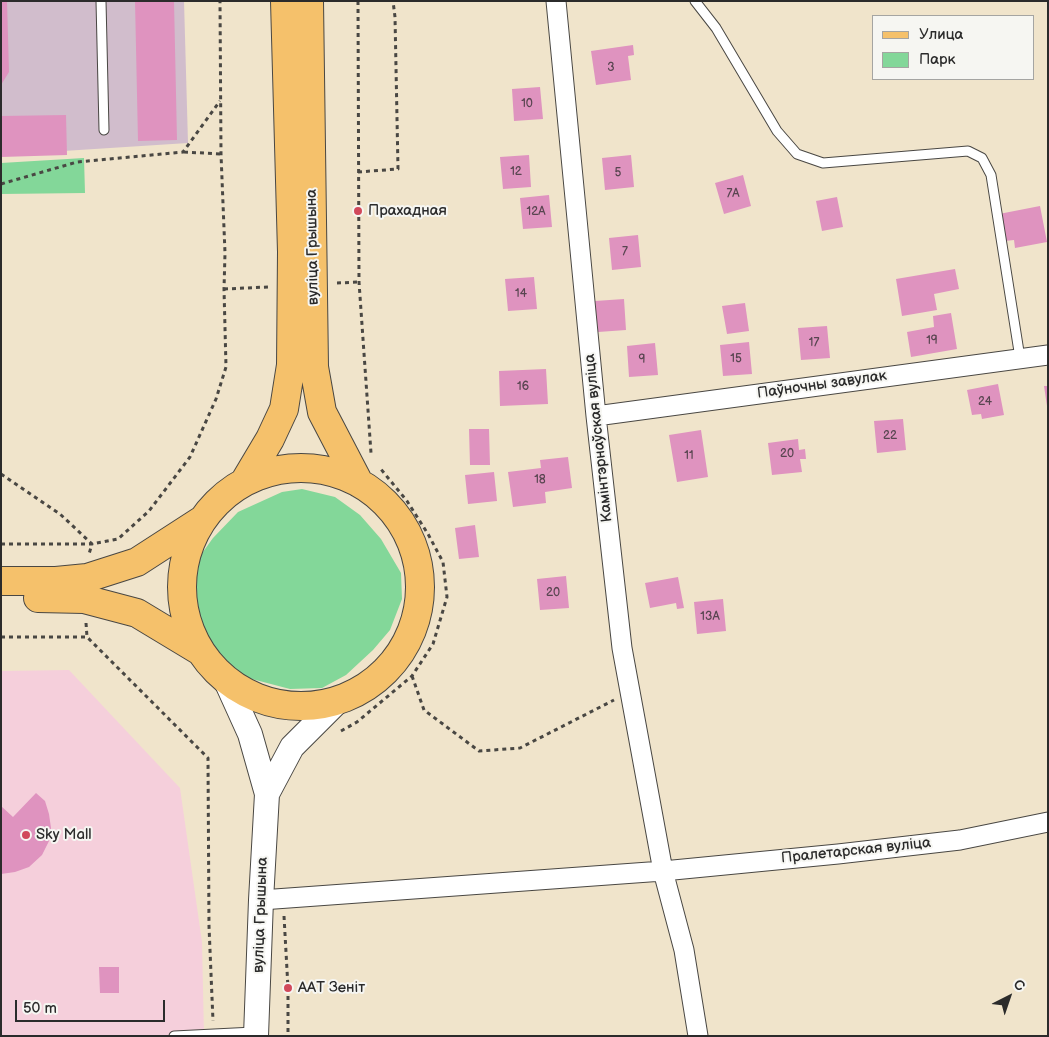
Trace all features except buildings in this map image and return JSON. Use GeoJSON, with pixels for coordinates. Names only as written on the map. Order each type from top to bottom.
{"type":"FeatureCollection","features":[{"type":"Feature","properties":{"kind":"main road","name":"вуліца Грышына"},"geometry":{"type":"LineString","coordinates":[[246,481],[270,439],[284,409],[290,365],[292,252],[285,1]]}},
{"type":"Feature","properties":{"kind":"main road","name":"вуліца Грышына"},"geometry":{"type":"LineString","coordinates":[[309,1],[314,367],[322,412],[368,474]]}},
{"type":"Feature","properties":{"kind":"main road"},"geometry":{"type":"LineString","coordinates":[[303,468],[342,475],[368,474],[376,494],[402,524],[418,560],[421,579],[420,599],[417,619],[410,637],[388,670],[356,694],[338,701],[319,706],[299,707],[260,700],[242,692],[226,681],[212,667],[190,634],[184,615],[182,585],[185,556],[202,520],[214,505],[229,492],[246,481],[264,474],[283,469],[303,468]]}},
{"type":"Feature","properties":{"kind":"main road"},"geometry":{"type":"LineString","coordinates":[[1,581],[56,582],[87,578],[136,562],[202,520]]}},
{"type":"Feature","properties":{"kind":"main road"},"geometry":{"type":"LineString","coordinates":[[1,599],[84,599],[136,612],[200,651]]}},
{"type":"Feature","properties":{"kind":"street","name":"Камінтэрнаўская вуліца"},"geometry":{"type":"LineString","coordinates":[[556,2],[596,416],[622,648],[663,871],[684,950],[698,1036]]}},
{"type":"Feature","properties":{"kind":"street","name":"Паўночны завулак"},"geometry":{"type":"LineString","coordinates":[[596,416],[1048,355]]}},
{"type":"Feature","properties":{"kind":"street"},"geometry":{"type":"LineString","coordinates":[[226,681],[250,734],[267,794]]}},
{"type":"Feature","properties":{"kind":"street"},"geometry":{"type":"LineString","coordinates":[[267,794],[292,747],[338,701]]}},
{"type":"Feature","properties":{"kind":"street","name":"вуліца Грышына"},"geometry":{"type":"LineString","coordinates":[[256,1034],[272,899],[267,794]]}},
{"type":"Feature","properties":{"kind":"street","name":"Пралетарская вуліца"},"geometry":{"type":"LineString","coordinates":[[272,899],[663,871],[838,854],[960,840],[1048,822]]}},
{"type":"Feature","properties":{"kind":"lane"},"geometry":{"type":"LineString","coordinates":[[101,1],[104,130]]}},
{"type":"Feature","properties":{"kind":"lane"},"geometry":{"type":"LineString","coordinates":[[695,1],[716,28],[777,131],[797,154],[823,163],[968,151],[982,158],[991,175],[1020,358]]}},
{"type":"Feature","properties":{"kind":"lane"},"geometry":{"type":"LineString","coordinates":[[174,1036],[256,1034]]}},
{"type":"Feature","properties":{"kind":"path"},"geometry":{"type":"LineString","coordinates":[[1,544],[92,544],[118,539],[149,511],[190,456],[216,398],[226,367],[225,253],[221,154],[220,1]]}},
{"type":"Feature","properties":{"kind":"path"},"geometry":{"type":"LineString","coordinates":[[358,1],[359,282],[371,458]]}},
{"type":"Feature","properties":{"kind":"path"},"geometry":{"type":"LineString","coordinates":[[358,172],[398,169],[395,17],[393,1]]}},
{"type":"Feature","properties":{"kind":"path"},"geometry":{"type":"LineString","coordinates":[[183,152],[221,100]]}},
{"type":"Feature","properties":{"kind":"path"},"geometry":{"type":"LineString","coordinates":[[1,184],[77,162],[183,152],[221,154]]}},
{"type":"Feature","properties":{"kind":"path"},"geometry":{"type":"LineString","coordinates":[[337,283],[359,282]]}},
{"type":"Feature","properties":{"kind":"path"},"geometry":{"type":"LineString","coordinates":[[224,289],[270,287]]}},
{"type":"Feature","properties":{"kind":"path"},"geometry":{"type":"LineString","coordinates":[[1,474],[60,514],[92,544]]}},
{"type":"Feature","properties":{"kind":"path"},"geometry":{"type":"LineString","coordinates":[[336,733],[357,722],[412,676],[433,644],[447,597],[442,562],[428,534],[407,501],[368,474]]}},
{"type":"Feature","properties":{"kind":"path"},"geometry":{"type":"LineString","coordinates":[[85,615],[87,637],[208,758],[209,926],[213,1034]]}},
{"type":"Feature","properties":{"kind":"path"},"geometry":{"type":"LineString","coordinates":[[1,637],[87,637]]}},
{"type":"Feature","properties":{"kind":"path"},"geometry":{"type":"LineString","coordinates":[[412,676],[424,710],[479,751],[520,748],[630,692]]}},
{"type":"Feature","properties":{"kind":"path"},"geometry":{"type":"LineString","coordinates":[[272,899],[288,988],[288,1036]]}},
{"type":"Feature","properties":{"kind":"shaded area"},"geometry":{"type":"Polygon","coordinates":[[[1,1],[184,1],[188,143],[1,155],[1,1]]]}},
{"type":"Feature","properties":{"kind":"shaded area"},"geometry":{"type":"Polygon","coordinates":[[[69,670],[180,788],[202,942],[204,1036],[1,1036],[1,671],[69,670]]]}},
{"type":"Feature","properties":{"kind":"green space"},"geometry":{"type":"Polygon","coordinates":[[[84,158],[85,193],[1,194],[1,163],[84,158]]]}},
{"type":"Feature","properties":{"kind":"green space"},"geometry":{"type":"Polygon","coordinates":[[[302,489],[335,497],[360,515],[381,539],[401,573],[402,599],[390,630],[373,650],[346,675],[322,688],[290,689],[248,678],[216,656],[196,625],[189,593],[195,563],[213,538],[238,512],[282,492],[302,489]]]}},
{"type":"Feature","properties":{"kind":"place","name":"Прахадная"},"geometry":{"type":"Point","coordinates":[358,211]}},
{"type":"Feature","properties":{"kind":"place","name":"Sky Mall"},"geometry":{"type":"Point","coordinates":[26,835]}},
{"type":"Feature","properties":{"kind":"place","name":"ААТ Зеніт"},"geometry":{"type":"Point","coordinates":[288,988]}}]}
